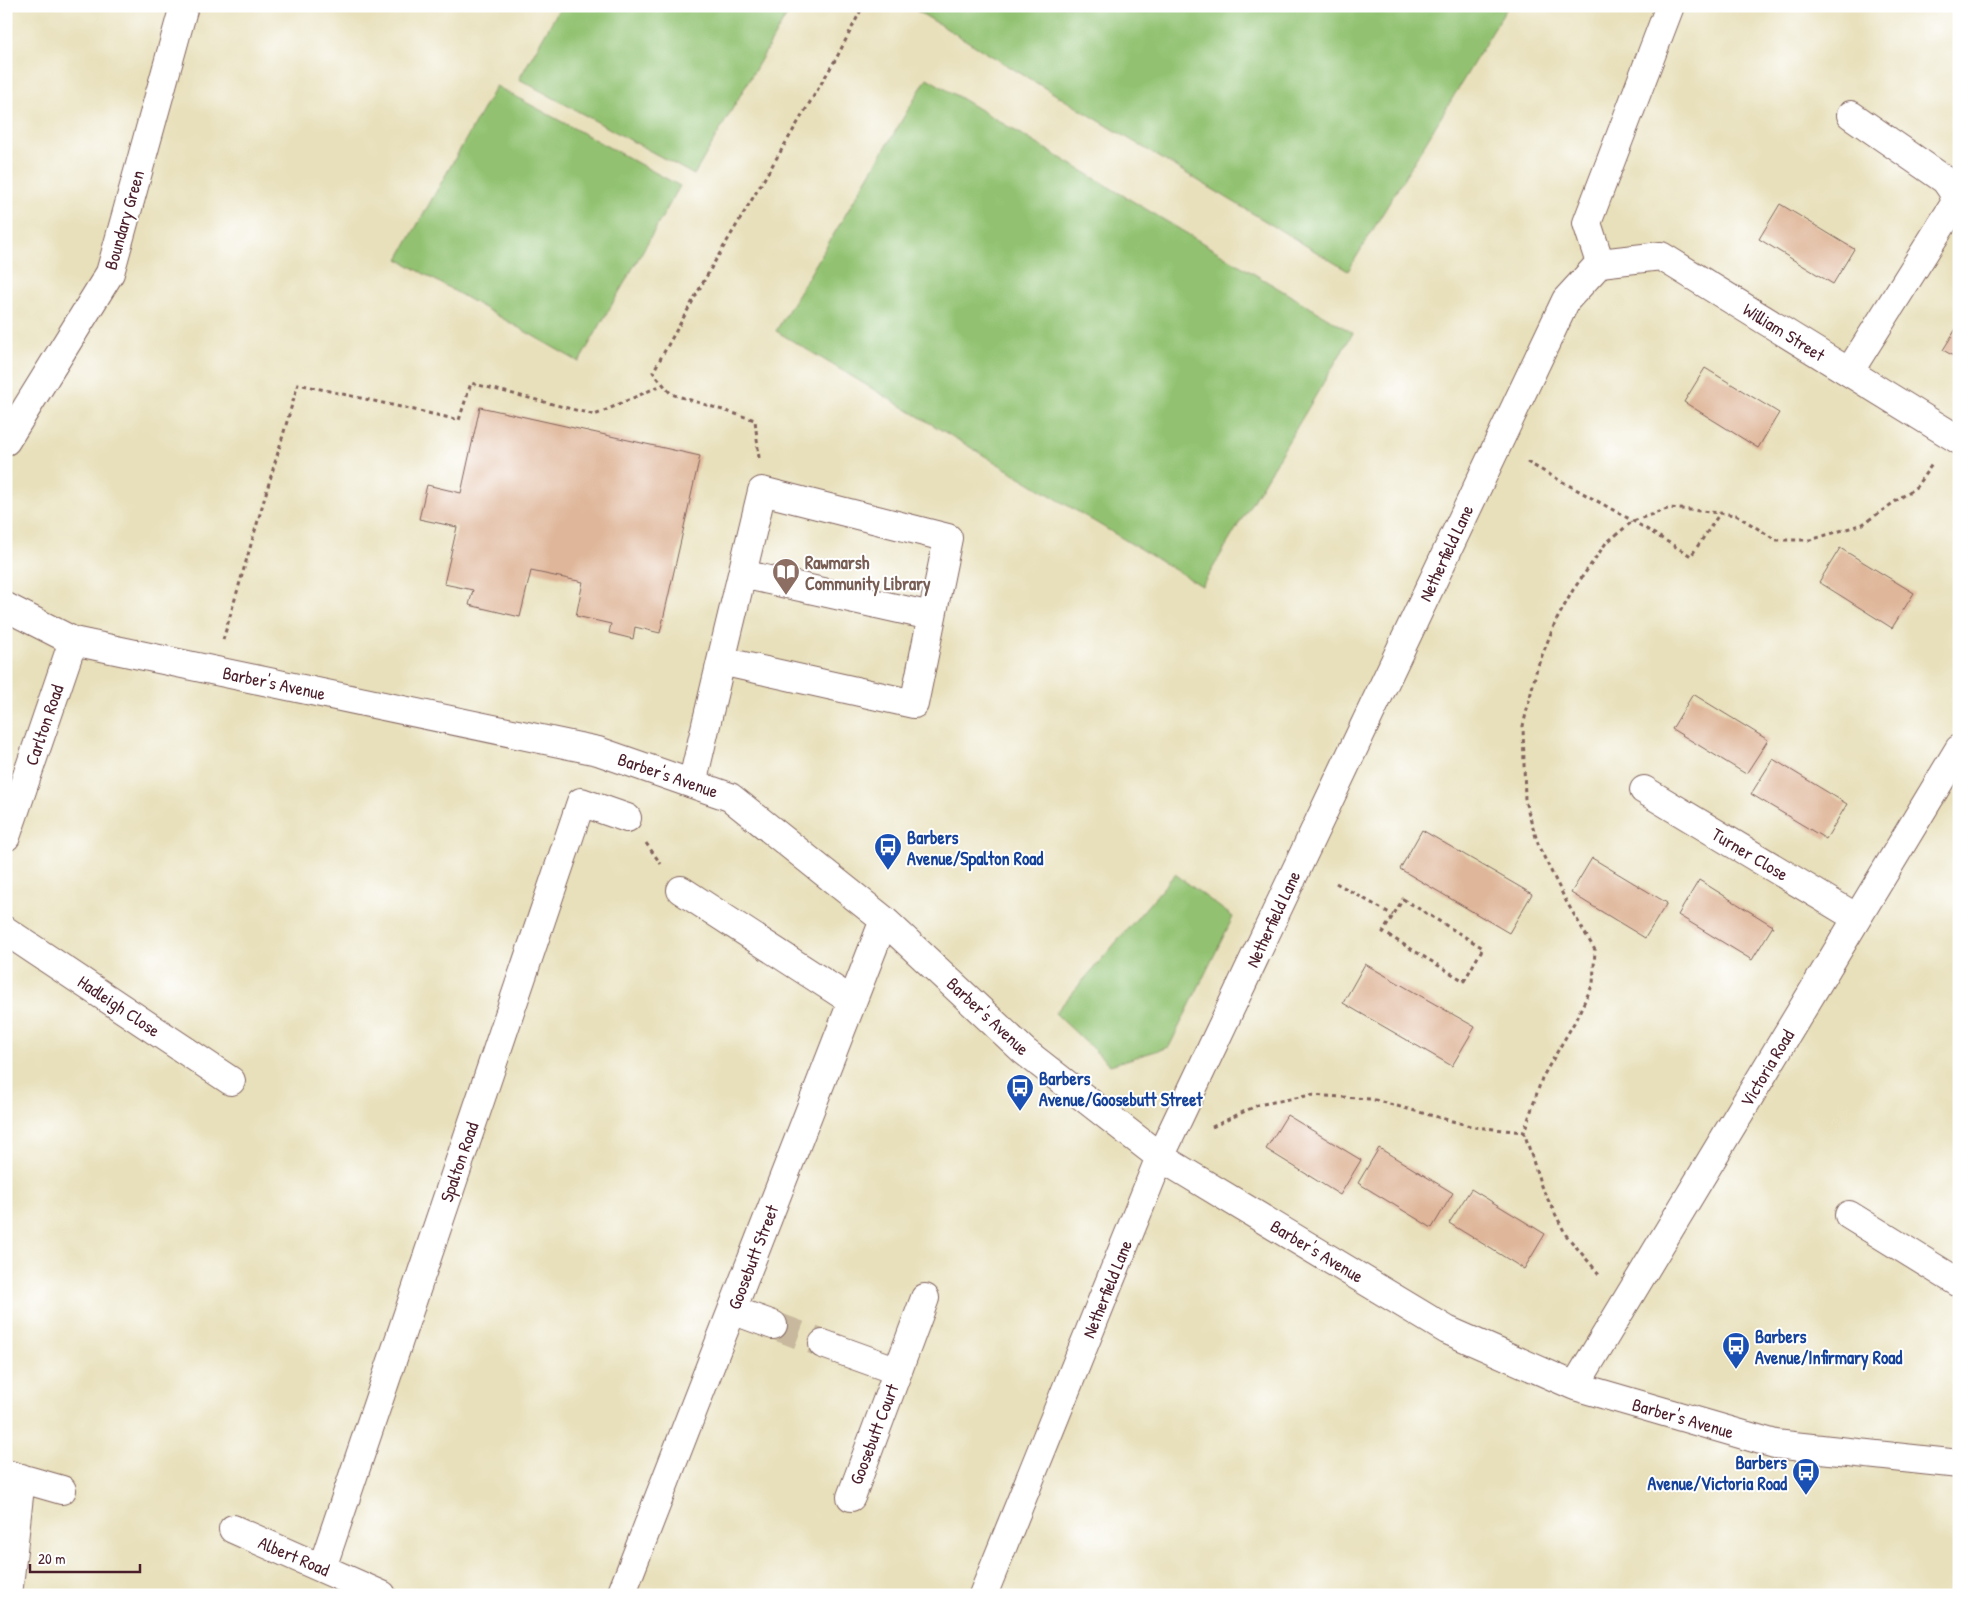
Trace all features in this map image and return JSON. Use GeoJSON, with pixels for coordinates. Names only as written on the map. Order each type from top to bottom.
{"type":"FeatureCollection","features":[{"type":"Feature","properties":{"kind":"street","name":"Boundary Green"},"geometry":{"type":"LineString","coordinates":[[6,441],[110,273],[184,6]]}},
{"type":"Feature","properties":{"kind":"street"},"geometry":{"type":"LineString","coordinates":[[1600,263],[1587,222],[1670,6]]}},
{"type":"Feature","properties":{"kind":"street"},"geometry":{"type":"LineString","coordinates":[[1849,372],[1956,202],[1952,190],[1945,180],[1851,115]]}},
{"type":"Feature","properties":{"kind":"street","name":"William Street"},"geometry":{"type":"LineString","coordinates":[[1600,263],[1662,256],[1959,440]]}},
{"type":"Feature","properties":{"kind":"street","name":"Netherfield Lane"},"geometry":{"type":"LineString","coordinates":[[983,1595],[1160,1157],[1566,300],[1600,263]]}},
{"type":"Feature","properties":{"kind":"street"},"geometry":{"type":"LineString","coordinates":[[692,784],[721,661],[762,491],[948,538],[914,704],[721,661]]}},
{"type":"Feature","properties":{"kind":"street"},"geometry":{"type":"LineString","coordinates":[[742,574],[931,616]]}},
{"type":"Feature","properties":{"kind":"street","name":"Barber's Avenue"},"geometry":{"type":"LineString","coordinates":[[6,607],[73,641],[598,751],[730,797],[884,920],[1024,1051],[1160,1157],[1447,1330],[1575,1386],[1775,1444],[1959,1464]]}},
{"type":"Feature","properties":{"kind":"street","name":"Carlton Road"},"geometry":{"type":"LineString","coordinates":[[6,837],[13,795],[73,641]]}},
{"type":"Feature","properties":{"kind":"street","name":"Victoria Road"},"geometry":{"type":"LineString","coordinates":[[1575,1386],[1959,749]]}},
{"type":"Feature","properties":{"kind":"street","name":"Turner Close"},"geometry":{"type":"LineString","coordinates":[[1644,790],[1857,918]]}},
{"type":"Feature","properties":{"kind":"street","name":"Spalton Road"},"geometry":{"type":"LineString","coordinates":[[322,1568],[581,802],[627,818]]}},
{"type":"Feature","properties":{"kind":"street"},"geometry":{"type":"LineString","coordinates":[[681,890],[852,1001]]}},
{"type":"Feature","properties":{"kind":"street","name":"Goosebutt Street"},"geometry":{"type":"LineString","coordinates":[[622,1595],[884,920]]}},
{"type":"Feature","properties":{"kind":"street","name":"Hadleigh Close"},"geometry":{"type":"LineString","coordinates":[[6,931],[231,1081]]}},
{"type":"Feature","properties":{"kind":"street"},"geometry":{"type":"LineString","coordinates":[[1849,1215],[1959,1283]]}},
{"type":"Feature","properties":{"kind":"street","name":"Goosebutt Court"},"geometry":{"type":"LineString","coordinates":[[851,1497],[925,1298]]}},
{"type":"Feature","properties":{"kind":"street"},"geometry":{"type":"LineString","coordinates":[[732,1310],[773,1325]]}},
{"type":"Feature","properties":{"kind":"street","name":"Goosebutt Court"},"geometry":{"type":"LineString","coordinates":[[824,1344],[898,1371]]}},
{"type":"Feature","properties":{"kind":"street"},"geometry":{"type":"LineString","coordinates":[[8,1595],[14,1476],[62,1490]]}},
{"type":"Feature","properties":{"kind":"street","name":"Albert Road"},"geometry":{"type":"LineString","coordinates":[[233,1530],[382,1595]]}},
{"type":"Feature","properties":{"kind":"path"},"geometry":{"type":"LineString","coordinates":[[762,491],[755,420],[671,394],[653,372],[714,263],[837,57],[863,6]]}},
{"type":"Feature","properties":{"kind":"path"},"geometry":{"type":"LineString","coordinates":[[214,670],[298,384],[459,420],[471,383],[595,415],[664,384]]}},
{"type":"Feature","properties":{"kind":"path"},"geometry":{"type":"LineString","coordinates":[[1497,446],[1633,521],[1691,556],[1720,513]]}},
{"type":"Feature","properties":{"kind":"path"},"geometry":{"type":"LineString","coordinates":[[627,818],[681,890]]}},
{"type":"Feature","properties":{"kind":"path"},"geometry":{"type":"LineString","coordinates":[[1336,883],[1393,916]]}},
{"type":"Feature","properties":{"kind":"path"},"geometry":{"type":"LineString","coordinates":[[1403,899],[1483,948],[1464,981],[1383,932],[1393,916],[1403,899]]}},
{"type":"Feature","properties":{"kind":"path"},"geometry":{"type":"LineString","coordinates":[[1212,1127],[1258,1105],[1310,1096],[1372,1099],[1474,1127],[1524,1132]]}},
{"type":"Feature","properties":{"kind":"green space"},"geometry":{"type":"Polygon","coordinates":[[[561,6],[792,6],[694,175],[519,79],[561,6]]]}},
{"type":"Feature","properties":{"kind":"green space"},"geometry":{"type":"Polygon","coordinates":[[[909,6],[1508,6],[1348,271],[909,6]]]}},
{"type":"Feature","properties":{"kind":"green space"},"geometry":{"type":"Polygon","coordinates":[[[927,78],[1353,333],[1202,586],[776,331],[927,78]]]}},
{"type":"Feature","properties":{"kind":"green space"},"geometry":{"type":"Polygon","coordinates":[[[496,86],[680,186],[579,362],[398,259],[496,86]]]}},
{"type":"Feature","properties":{"kind":"green space"},"geometry":{"type":"Polygon","coordinates":[[[1175,874],[1233,917],[1169,1047],[1110,1065],[1055,1013],[1175,874]]]}},
{"type":"Feature","properties":{"kind":"building"},"geometry":{"type":"Polygon","coordinates":[[[1780,204],[1854,249],[1833,284],[1759,239],[1780,204]]]}},
{"type":"Feature","properties":{"kind":"building"},"geometry":{"type":"Polygon","coordinates":[[[1959,324],[1959,359],[1943,350],[1959,324]]]}},
{"type":"Feature","properties":{"kind":"building"},"geometry":{"type":"Polygon","coordinates":[[[1705,368],[1779,413],[1758,448],[1684,402],[1705,368]]]}},
{"type":"Feature","properties":{"kind":"building"},"geometry":{"type":"Polygon","coordinates":[[[480,407],[700,456],[660,633],[635,627],[633,639],[609,633],[611,624],[576,616],[583,582],[531,571],[520,617],[469,605],[473,590],[444,584],[457,527],[419,519],[427,485],[461,493],[480,407]]]}},
{"type":"Feature","properties":{"kind":"building"},"geometry":{"type":"Polygon","coordinates":[[[1840,548],[1914,593],[1892,628],[1819,582],[1840,548]]]}},
{"type":"Feature","properties":{"kind":"building"},"geometry":{"type":"Polygon","coordinates":[[[1693,694],[1768,740],[1746,774],[1672,729],[1693,694]]]}},
{"type":"Feature","properties":{"kind":"building"},"geometry":{"type":"Polygon","coordinates":[[[1773,759],[1847,804],[1826,839],[1751,794],[1773,759]]]}},
{"type":"Feature","properties":{"kind":"building"},"geometry":{"type":"Polygon","coordinates":[[[1422,830],[1532,894],[1509,933],[1400,869],[1422,830]]]}},
{"type":"Feature","properties":{"kind":"building"},"geometry":{"type":"Polygon","coordinates":[[[1592,858],[1667,903],[1645,938],[1571,893],[1592,858]]]}},
{"type":"Feature","properties":{"kind":"building"},"geometry":{"type":"Polygon","coordinates":[[[1699,880],[1773,926],[1752,960],[1678,915],[1699,880]]]}},
{"type":"Feature","properties":{"kind":"building"},"geometry":{"type":"Polygon","coordinates":[[[1365,964],[1475,1027],[1452,1066],[1343,1003],[1365,964]]]}},
{"type":"Feature","properties":{"kind":"building"},"geometry":{"type":"Polygon","coordinates":[[[1287,1115],[1361,1160],[1340,1195],[1266,1149],[1287,1115]]]}},
{"type":"Feature","properties":{"kind":"building"},"geometry":{"type":"Polygon","coordinates":[[[1379,1148],[1453,1193],[1432,1228],[1358,1183],[1379,1148]]]}},
{"type":"Feature","properties":{"kind":"building"},"geometry":{"type":"Polygon","coordinates":[[[1471,1189],[1545,1234],[1524,1269],[1449,1223],[1471,1189]]]}},
{"type":"Feature","properties":{"kind":"tunnel"},"geometry":{"type":"LineString","coordinates":[[773,1325],[823,1344]]}},
{"type":"Feature","properties":{"kind":"place","name":"Rawmarsh Community Library"},"geometry":{"type":"Point","coordinates":[786,596]}},
{"type":"Feature","properties":{"kind":"place","name":"Barbers Avenue/Spalton Road"},"geometry":{"type":"Point","coordinates":[888,871]}},
{"type":"Feature","properties":{"kind":"place","name":"Barbers Avenue/Goosebutt Street"},"geometry":{"type":"Point","coordinates":[1020,1112]}},
{"type":"Feature","properties":{"kind":"place","name":"Barbers Avenue/Infirmary Road"},"geometry":{"type":"Point","coordinates":[1736,1370]}},
{"type":"Feature","properties":{"kind":"place","name":"Barbers Avenue/Victoria Road"},"geometry":{"type":"Point","coordinates":[1806,1496]}}]}
